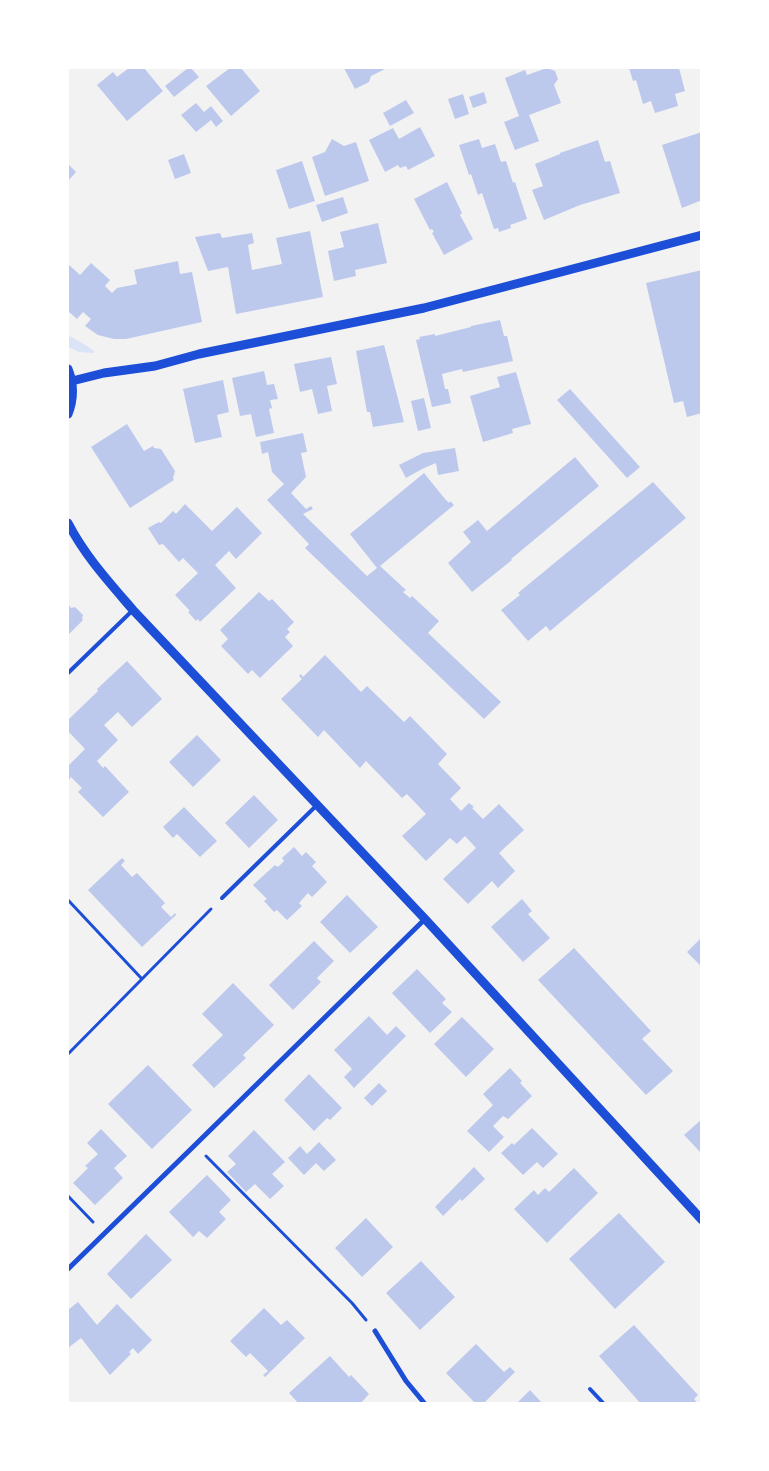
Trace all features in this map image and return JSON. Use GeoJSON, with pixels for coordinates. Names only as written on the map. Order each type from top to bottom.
{"type":"FeatureCollection","features":[{"type":"Feature","properties":{"kind":"street"},"geometry":{"type":"LineString","coordinates":[[72,381],[155,366],[199,354],[424,308],[702,235]]}},
{"type":"Feature","properties":{"kind":"street"},"geometry":{"type":"LineString","coordinates":[[68,370],[72,381],[73,396],[68,414]]}},
{"type":"Feature","properties":{"kind":"street"},"geometry":{"type":"LineString","coordinates":[[68,523],[94,565],[133,610],[425,919],[702,1220]]}},
{"type":"Feature","properties":{"kind":"street"},"geometry":{"type":"LineString","coordinates":[[68,1269],[425,919]]}},
{"type":"Feature","properties":{"kind":"street"},"geometry":{"type":"LineString","coordinates":[[375,1331],[406,1381],[425,1404]]}},
{"type":"Feature","properties":{"kind":"lane"},"geometry":{"type":"LineString","coordinates":[[68,673],[133,610]]}},
{"type":"Feature","properties":{"kind":"lane"},"geometry":{"type":"LineString","coordinates":[[222,898],[317,804]]}},
{"type":"Feature","properties":{"kind":"lane"},"geometry":{"type":"LineString","coordinates":[[590,1389],[604,1404]]}},
{"type":"Feature","properties":{"kind":"path"},"geometry":{"type":"LineString","coordinates":[[68,1054],[222,898]]}},
{"type":"Feature","properties":{"kind":"path"},"geometry":{"type":"LineString","coordinates":[[68,900],[142,979]]}},
{"type":"Feature","properties":{"kind":"path"},"geometry":{"type":"LineString","coordinates":[[195,1145],[352,1303],[375,1331]]}},
{"type":"Feature","properties":{"kind":"path"},"geometry":{"type":"LineString","coordinates":[[68,1196],[105,1233]]}},
{"type":"Feature","properties":{"kind":"shaded area"},"geometry":{"type":"Polygon","coordinates":[[[68,335],[87,346],[94,353],[79,352],[68,347],[68,335]]]}},
{"type":"Feature","properties":{"kind":"building"},"geometry":{"type":"Polygon","coordinates":[[[129,68],[144,68],[163,91],[127,121],[97,85],[113,72],[117,77],[129,68]]]}},
{"type":"Feature","properties":{"kind":"building"},"geometry":{"type":"Polygon","coordinates":[[[188,68],[191,68],[199,77],[174,97],[165,86],[188,68]]]}},
{"type":"Feature","properties":{"kind":"building"},"geometry":{"type":"Polygon","coordinates":[[[230,68],[241,68],[260,91],[231,116],[206,86],[230,68]]]}},
{"type":"Feature","properties":{"kind":"building"},"geometry":{"type":"Polygon","coordinates":[[[344,68],[385,69],[371,76],[369,82],[355,89],[344,68]]]}},
{"type":"Feature","properties":{"kind":"building"},"geometry":{"type":"Polygon","coordinates":[[[547,68],[555,71],[558,79],[554,85],[561,103],[529,115],[539,141],[515,150],[504,122],[519,116],[505,78],[525,70],[527,75],[547,68]]]}},
{"type":"Feature","properties":{"kind":"building"},"geometry":{"type":"Polygon","coordinates":[[[629,68],[679,68],[685,91],[675,94],[678,106],[655,113],[651,101],[643,104],[636,80],[633,81],[629,68]]]}},
{"type":"Feature","properties":{"kind":"building"},"geometry":{"type":"Polygon","coordinates":[[[484,92],[487,103],[473,108],[469,97],[484,92]]]}},
{"type":"Feature","properties":{"kind":"building"},"geometry":{"type":"Polygon","coordinates":[[[463,94],[469,114],[455,119],[448,99],[463,94]]]}},
{"type":"Feature","properties":{"kind":"building"},"geometry":{"type":"Polygon","coordinates":[[[406,100],[414,113],[390,126],[383,113],[406,100]]]}},
{"type":"Feature","properties":{"kind":"building"},"geometry":{"type":"Polygon","coordinates":[[[196,103],[204,112],[211,106],[223,121],[216,127],[211,120],[196,132],[181,115],[196,103]]]}},
{"type":"Feature","properties":{"kind":"building"},"geometry":{"type":"Polygon","coordinates":[[[420,127],[435,156],[408,170],[406,166],[400,168],[398,165],[385,172],[369,140],[393,128],[399,139],[420,127]]]}},
{"type":"Feature","properties":{"kind":"building"},"geometry":{"type":"Polygon","coordinates":[[[702,132],[702,200],[682,208],[662,145],[702,132]]]}},
{"type":"Feature","properties":{"kind":"building"},"geometry":{"type":"Polygon","coordinates":[[[332,139],[344,146],[356,142],[369,181],[325,196],[312,157],[325,152],[332,139]]]}},
{"type":"Feature","properties":{"kind":"building"},"geometry":{"type":"Polygon","coordinates":[[[479,139],[482,148],[495,144],[501,162],[506,161],[527,219],[510,225],[511,228],[499,232],[498,228],[494,229],[482,193],[478,195],[459,145],[479,139]]]}},
{"type":"Feature","properties":{"kind":"building"},"geometry":{"type":"Polygon","coordinates":[[[598,140],[605,162],[610,161],[620,193],[580,205],[544,220],[532,190],[543,186],[535,164],[598,140]]]}},
{"type":"Feature","properties":{"kind":"building"},"geometry":{"type":"Polygon","coordinates":[[[184,154],[191,173],[175,179],[168,160],[184,154]]]}},
{"type":"Feature","properties":{"kind":"building"},"geometry":{"type":"Polygon","coordinates":[[[302,161],[315,201],[289,209],[276,170],[302,161]]]}},
{"type":"Feature","properties":{"kind":"building"},"geometry":{"type":"Polygon","coordinates":[[[68,164],[76,172],[68,181],[68,164]]]}},
{"type":"Feature","properties":{"kind":"building"},"geometry":{"type":"Polygon","coordinates":[[[447,182],[462,213],[460,215],[473,239],[444,255],[432,233],[434,232],[432,229],[430,230],[414,199],[447,182]]]}},
{"type":"Feature","properties":{"kind":"building"},"geometry":{"type":"Polygon","coordinates":[[[343,197],[348,213],[322,222],[316,205],[343,197]]]}},
{"type":"Feature","properties":{"kind":"building"},"geometry":{"type":"Polygon","coordinates":[[[378,223],[387,263],[355,270],[356,276],[334,281],[328,251],[344,247],[340,232],[378,223]]]}},
{"type":"Feature","properties":{"kind":"building"},"geometry":{"type":"Polygon","coordinates":[[[310,231],[323,297],[236,314],[228,267],[208,271],[195,237],[220,233],[222,238],[252,233],[254,243],[248,245],[252,270],[282,264],[276,238],[310,231]]]}},
{"type":"Feature","properties":{"kind":"building"},"geometry":{"type":"Polygon","coordinates":[[[178,261],[180,274],[192,272],[202,322],[126,339],[114,339],[98,335],[85,326],[91,319],[83,312],[77,319],[68,311],[68,264],[80,275],[91,263],[110,280],[105,286],[112,293],[117,288],[137,284],[134,270],[178,261]]]}},
{"type":"Feature","properties":{"kind":"building"},"geometry":{"type":"Polygon","coordinates":[[[702,270],[702,413],[687,417],[683,401],[674,403],[646,283],[702,270]]]}},
{"type":"Feature","properties":{"kind":"building"},"geometry":{"type":"Polygon","coordinates":[[[500,320],[504,336],[507,336],[513,361],[463,372],[462,369],[442,374],[445,389],[448,389],[451,403],[432,407],[416,340],[420,339],[419,337],[435,334],[435,336],[500,320]]]}},
{"type":"Feature","properties":{"kind":"building"},"geometry":{"type":"Polygon","coordinates":[[[384,345],[404,422],[373,427],[370,412],[367,412],[356,351],[384,345]]]}},
{"type":"Feature","properties":{"kind":"building"},"geometry":{"type":"Polygon","coordinates":[[[331,357],[337,384],[327,386],[332,411],[318,414],[312,389],[300,392],[294,364],[331,357]]]}},
{"type":"Feature","properties":{"kind":"building"},"geometry":{"type":"Polygon","coordinates":[[[264,371],[267,385],[274,384],[278,399],[270,400],[272,408],[269,409],[274,433],[256,437],[251,414],[240,416],[232,378],[264,371]]]}},
{"type":"Feature","properties":{"kind":"building"},"geometry":{"type":"Polygon","coordinates":[[[516,372],[531,424],[512,429],[513,433],[483,442],[470,396],[500,387],[497,377],[516,372]]]}},
{"type":"Feature","properties":{"kind":"building"},"geometry":{"type":"Polygon","coordinates":[[[223,380],[229,412],[217,415],[222,437],[195,443],[183,389],[223,380]]]}},
{"type":"Feature","properties":{"kind":"building"},"geometry":{"type":"Polygon","coordinates":[[[570,389],[640,467],[627,478],[557,400],[570,389]]]}},
{"type":"Feature","properties":{"kind":"building"},"geometry":{"type":"Polygon","coordinates":[[[424,398],[431,428],[418,431],[411,401],[424,398]]]}},
{"type":"Feature","properties":{"kind":"building"},"geometry":{"type":"Polygon","coordinates":[[[127,424],[144,451],[153,446],[154,448],[161,449],[175,471],[174,480],[130,508],[91,447],[127,424]]]}},
{"type":"Feature","properties":{"kind":"building"},"geometry":{"type":"Polygon","coordinates":[[[303,433],[307,452],[301,453],[306,477],[291,493],[306,509],[311,506],[313,509],[303,514],[367,576],[377,568],[350,534],[424,473],[445,499],[454,505],[380,566],[406,590],[403,592],[410,598],[412,596],[439,621],[428,633],[501,702],[484,719],[305,548],[309,544],[267,500],[284,484],[272,472],[268,452],[262,454],[260,442],[303,433]]]}},
{"type":"Feature","properties":{"kind":"building"},"geometry":{"type":"Polygon","coordinates":[[[455,448],[459,471],[438,475],[436,463],[406,478],[399,465],[423,453],[455,448]]]}},
{"type":"Feature","properties":{"kind":"building"},"geometry":{"type":"Polygon","coordinates":[[[575,457],[599,486],[472,592],[448,563],[471,542],[463,532],[478,520],[487,531],[575,457]]]}},
{"type":"Feature","properties":{"kind":"building"},"geometry":{"type":"Polygon","coordinates":[[[653,482],[686,518],[550,631],[546,626],[528,641],[501,610],[520,595],[518,593],[653,482]]]}},
{"type":"Feature","properties":{"kind":"building"},"geometry":{"type":"Polygon","coordinates":[[[185,504],[212,531],[237,507],[262,533],[236,559],[229,551],[215,565],[236,588],[200,622],[198,619],[196,621],[188,612],[190,611],[175,595],[198,573],[183,558],[179,562],[163,544],[159,545],[148,528],[159,522],[161,523],[173,511],[176,514],[185,504]]]}},
{"type":"Feature","properties":{"kind":"building"},"geometry":{"type":"Polygon","coordinates":[[[259,592],[269,601],[272,599],[294,622],[287,629],[290,632],[285,637],[293,646],[260,678],[252,670],[248,674],[221,646],[228,639],[220,630],[259,592]]]}},
{"type":"Feature","properties":{"kind":"building"},"geometry":{"type":"Polygon","coordinates":[[[68,604],[71,608],[75,607],[83,615],[83,620],[68,635],[68,604]]]}},
{"type":"Feature","properties":{"kind":"building"},"geometry":{"type":"Polygon","coordinates":[[[325,655],[361,692],[367,686],[404,722],[410,716],[447,754],[438,764],[461,788],[450,799],[461,811],[469,803],[483,819],[499,804],[524,830],[499,853],[515,871],[498,888],[492,881],[468,904],[443,879],[476,848],[465,836],[457,844],[450,838],[426,861],[402,836],[426,814],[407,794],[402,798],[366,761],[360,768],[324,730],[318,737],[281,699],[302,679],[299,676],[301,674],[303,677],[325,655]]]}},
{"type":"Feature","properties":{"kind":"building"},"geometry":{"type":"Polygon","coordinates":[[[127,661],[162,699],[132,727],[118,712],[104,725],[118,740],[97,761],[103,768],[105,766],[129,792],[103,817],[78,792],[82,788],[71,777],[68,781],[68,766],[85,749],[68,731],[68,720],[127,661]]]}},
{"type":"Feature","properties":{"kind":"building"},"geometry":{"type":"Polygon","coordinates":[[[197,735],[221,760],[193,787],[169,762],[197,735]]]}},
{"type":"Feature","properties":{"kind":"building"},"geometry":{"type":"Polygon","coordinates":[[[254,795],[278,820],[249,848],[225,823],[254,795]]]}},
{"type":"Feature","properties":{"kind":"building"},"geometry":{"type":"Polygon","coordinates":[[[184,807],[217,841],[200,857],[177,834],[173,838],[163,827],[184,807]]]}},
{"type":"Feature","properties":{"kind":"building"},"geometry":{"type":"Polygon","coordinates":[[[294,847],[302,856],[306,852],[316,862],[312,866],[327,882],[312,897],[308,893],[299,903],[302,906],[287,920],[277,910],[274,912],[264,901],[267,899],[253,885],[275,865],[278,867],[284,861],[282,858],[294,847]]]}},
{"type":"Feature","properties":{"kind":"building"},"geometry":{"type":"Polygon","coordinates":[[[122,858],[125,861],[121,865],[132,877],[137,873],[165,903],[161,907],[171,917],[175,913],[176,915],[142,947],[88,890],[122,858]]]}},
{"type":"Feature","properties":{"kind":"building"},"geometry":{"type":"Polygon","coordinates":[[[347,895],[378,927],[350,953],[320,922],[347,895]]]}},
{"type":"Feature","properties":{"kind":"building"},"geometry":{"type":"Polygon","coordinates":[[[522,899],[532,911],[528,914],[550,938],[523,962],[491,927],[522,899]]]}},
{"type":"Feature","properties":{"kind":"building"},"geometry":{"type":"Polygon","coordinates":[[[702,937],[702,967],[687,952],[702,937]]]}},
{"type":"Feature","properties":{"kind":"building"},"geometry":{"type":"Polygon","coordinates":[[[314,941],[334,961],[317,978],[321,982],[293,1010],[269,985],[314,941]]]}},
{"type":"Feature","properties":{"kind":"building"},"geometry":{"type":"Polygon","coordinates":[[[574,948],[651,1031],[642,1039],[673,1071],[646,1095],[538,980],[574,948]]]}},
{"type":"Feature","properties":{"kind":"building"},"geometry":{"type":"Polygon","coordinates":[[[417,969],[446,999],[442,1003],[452,1012],[430,1033],[392,993],[417,969]]]}},
{"type":"Feature","properties":{"kind":"building"},"geometry":{"type":"Polygon","coordinates":[[[233,983],[274,1025],[243,1055],[246,1058],[214,1088],[192,1065],[223,1035],[202,1014],[233,983]]]}},
{"type":"Feature","properties":{"kind":"building"},"geometry":{"type":"Polygon","coordinates":[[[369,1016],[387,1035],[396,1026],[406,1036],[354,1088],[344,1077],[352,1069],[334,1050],[369,1016]]]}},
{"type":"Feature","properties":{"kind":"building"},"geometry":{"type":"Polygon","coordinates":[[[462,1017],[494,1049],[466,1077],[434,1044],[462,1017]]]}},
{"type":"Feature","properties":{"kind":"building"},"geometry":{"type":"Polygon","coordinates":[[[148,1065],[192,1110],[152,1149],[108,1104],[148,1065]]]}},
{"type":"Feature","properties":{"kind":"building"},"geometry":{"type":"Polygon","coordinates":[[[510,1068],[532,1096],[508,1119],[503,1116],[493,1126],[504,1137],[489,1152],[467,1131],[493,1105],[483,1094],[510,1068]]]}},
{"type":"Feature","properties":{"kind":"building"},"geometry":{"type":"Polygon","coordinates":[[[309,1074],[342,1108],[330,1120],[327,1118],[314,1131],[284,1100],[309,1074]]]}},
{"type":"Feature","properties":{"kind":"building"},"geometry":{"type":"Polygon","coordinates":[[[379,1083],[387,1091],[372,1106],[364,1098],[379,1083]]]}},
{"type":"Feature","properties":{"kind":"building"},"geometry":{"type":"Polygon","coordinates":[[[702,1119],[702,1154],[684,1135],[702,1119]]]}},
{"type":"Feature","properties":{"kind":"building"},"geometry":{"type":"Polygon","coordinates":[[[532,1128],[558,1154],[543,1168],[537,1162],[523,1175],[501,1153],[512,1143],[514,1145],[532,1128]]]}},
{"type":"Feature","properties":{"kind":"building"},"geometry":{"type":"Polygon","coordinates":[[[101,1129],[127,1156],[114,1168],[123,1178],[95,1205],[73,1183],[88,1168],[85,1166],[98,1154],[87,1143],[101,1129]]]}},
{"type":"Feature","properties":{"kind":"building"},"geometry":{"type":"Polygon","coordinates":[[[254,1130],[285,1162],[272,1174],[284,1186],[270,1199],[255,1184],[246,1192],[227,1172],[236,1164],[228,1156],[254,1130]]]}},
{"type":"Feature","properties":{"kind":"building"},"geometry":{"type":"Polygon","coordinates":[[[319,1142],[336,1160],[324,1171],[316,1163],[304,1175],[288,1158],[300,1146],[307,1154],[319,1142]]]}},
{"type":"Feature","properties":{"kind":"building"},"geometry":{"type":"Polygon","coordinates":[[[474,1167],[485,1179],[462,1201],[460,1199],[443,1216],[435,1207],[474,1167]]]}},
{"type":"Feature","properties":{"kind":"building"},"geometry":{"type":"Polygon","coordinates":[[[574,1168],[598,1193],[547,1243],[514,1209],[534,1190],[538,1195],[545,1188],[549,1192],[574,1168]]]}},
{"type":"Feature","properties":{"kind":"building"},"geometry":{"type":"Polygon","coordinates":[[[207,1175],[231,1200],[219,1212],[226,1219],[207,1238],[199,1231],[193,1237],[169,1212],[207,1175]]]}},
{"type":"Feature","properties":{"kind":"building"},"geometry":{"type":"Polygon","coordinates":[[[619,1213],[665,1262],[615,1309],[569,1259],[619,1213]]]}},
{"type":"Feature","properties":{"kind":"building"},"geometry":{"type":"Polygon","coordinates":[[[366,1218],[393,1247],[362,1277],[335,1248],[366,1218]]]}},
{"type":"Feature","properties":{"kind":"building"},"geometry":{"type":"Polygon","coordinates":[[[146,1234],[172,1260],[131,1299],[107,1274],[146,1234]]]}},
{"type":"Feature","properties":{"kind":"building"},"geometry":{"type":"Polygon","coordinates":[[[421,1261],[455,1297],[420,1330],[386,1293],[421,1261]]]}},
{"type":"Feature","properties":{"kind":"building"},"geometry":{"type":"Polygon","coordinates":[[[78,1302],[97,1325],[117,1304],[152,1340],[138,1354],[133,1348],[129,1352],[131,1354],[110,1375],[81,1338],[68,1348],[68,1310],[78,1302]]]}},
{"type":"Feature","properties":{"kind":"building"},"geometry":{"type":"Polygon","coordinates":[[[264,1308],[281,1325],[287,1320],[305,1338],[265,1377],[263,1375],[268,1371],[250,1353],[246,1357],[230,1341],[264,1308]]]}},
{"type":"Feature","properties":{"kind":"building"},"geometry":{"type":"Polygon","coordinates":[[[634,1325],[698,1395],[694,1399],[698,1404],[641,1404],[599,1356],[634,1325]]]}},
{"type":"Feature","properties":{"kind":"building"},"geometry":{"type":"Polygon","coordinates":[[[476,1344],[504,1372],[510,1367],[515,1372],[483,1404],[476,1404],[446,1373],[476,1344]]]}},
{"type":"Feature","properties":{"kind":"building"},"geometry":{"type":"Polygon","coordinates":[[[330,1356],[349,1377],[351,1375],[369,1394],[360,1404],[299,1404],[289,1393],[330,1356]]]}},
{"type":"Feature","properties":{"kind":"building"},"geometry":{"type":"Polygon","coordinates":[[[530,1390],[543,1404],[516,1404],[530,1390]]]}}]}
